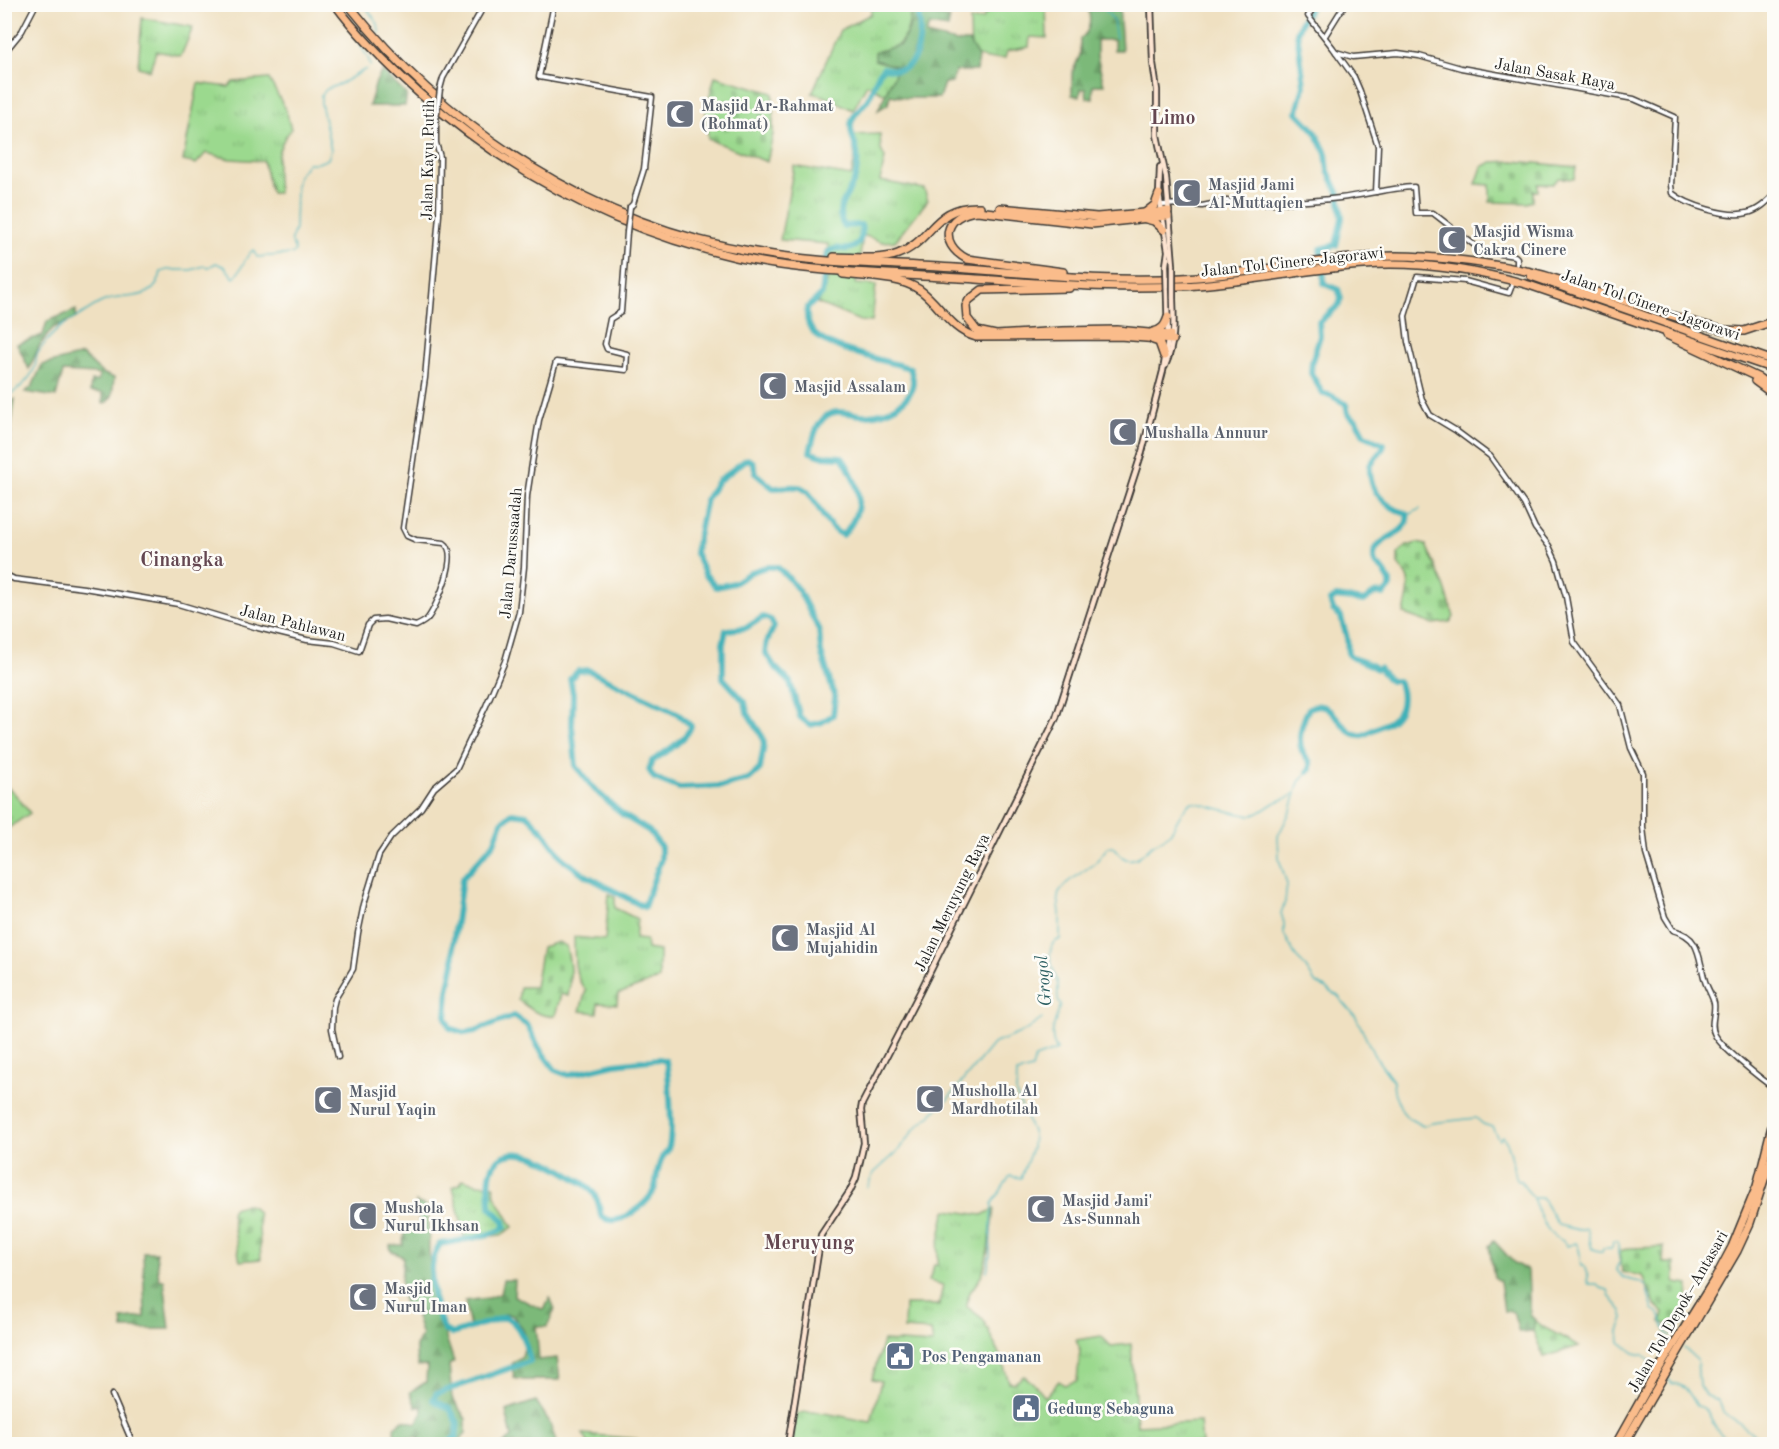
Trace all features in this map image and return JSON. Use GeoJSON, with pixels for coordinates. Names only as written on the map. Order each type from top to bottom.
{"type":"FeatureCollection","features":[{"type":"Feature","properties":{"kind":"highway"},"geometry":{"type":"LineString","coordinates":[[335,4],[377,52],[438,110],[476,140],[534,178],[573,199],[646,231],[684,244],[782,265],[795,262],[868,268],[900,253],[917,241],[946,214],[964,207],[1097,217],[1144,215],[1164,230]]}},
{"type":"Feature","properties":{"kind":"highway"},"geometry":{"type":"LineString","coordinates":[[348,4],[386,50],[441,102],[482,135],[546,176],[646,223],[723,246],[795,262],[868,268],[913,286],[931,300],[957,329],[976,337],[987,339],[1119,336],[1171,338]]}},
{"type":"Feature","properties":{"kind":"highway"},"geometry":{"type":"LineString","coordinates":[[1144,215],[1155,205],[1159,194]]}},
{"type":"Feature","properties":{"kind":"highway"},"geometry":{"type":"LineString","coordinates":[[1124,279],[967,259],[952,248],[949,230],[957,218],[977,211],[1092,224],[1164,211]]}},
{"type":"Feature","properties":{"kind":"highway","name":"Jalan Tol Cinere-Jagorawi"},"geometry":{"type":"LineString","coordinates":[[868,268],[941,267],[988,272],[1124,279],[1185,278],[1331,260],[1386,256],[1424,257],[1484,265]]}},
{"type":"Feature","properties":{"kind":"highway","name":"Jalan Tol Cinere-Jagorawi"},"geometry":{"type":"LineString","coordinates":[[868,268],[940,277],[1102,286],[1183,286],[1343,267],[1422,265],[1490,274],[1529,285],[1774,369]]}},
{"type":"Feature","properties":{"kind":"highway"},"geometry":{"type":"LineString","coordinates":[[1484,265],[1529,271],[1699,324],[1734,331],[1754,329],[1774,323]]}},
{"type":"Feature","properties":{"kind":"highway","name":"Jalan Tol Cinere–Jagorawi"},"geometry":{"type":"LineString","coordinates":[[1484,265],[1529,276],[1774,361]]}},
{"type":"Feature","properties":{"kind":"highway"},"geometry":{"type":"LineString","coordinates":[[1102,286],[982,290],[969,300],[967,318],[977,331],[996,335],[1117,330],[1148,336],[1159,342],[1164,356]]}},
{"type":"Feature","properties":{"kind":"highway"},"geometry":{"type":"LineString","coordinates":[[1148,336],[1165,326],[1168,317]]}},
{"type":"Feature","properties":{"kind":"highway"},"geometry":{"type":"LineString","coordinates":[[1632,319],[1759,378],[1774,389]]}},
{"type":"Feature","properties":{"kind":"highway"},"geometry":{"type":"LineString","coordinates":[[1736,367],[1774,395]]}},
{"type":"Feature","properties":{"kind":"highway","name":"Jalan Tol Depok–Antasari"},"geometry":{"type":"LineString","coordinates":[[1616,1444],[1732,1247],[1757,1186],[1774,1118]]}},
{"type":"Feature","properties":{"kind":"highway","name":"Jalan Tol Depok–Antasari"},"geometry":{"type":"LineString","coordinates":[[1624,1444],[1737,1251],[1750,1223],[1774,1149]]}},
{"type":"Feature","properties":{"kind":"main road","name":"Jalan Meruyung Raya"},"geometry":{"type":"LineString","coordinates":[[788,1444],[821,1235],[856,1178],[864,1143],[862,1104],[1056,717],[1142,452],[1163,371],[1171,353],[1170,300],[1166,266],[1168,251],[1164,230],[1166,177],[1157,135],[1157,90],[1153,63],[1151,4]]}},
{"type":"Feature","properties":{"kind":"main road","name":"Jalan Meruyung Raya"},"geometry":{"type":"LineString","coordinates":[[1161,161],[1159,194],[1173,265],[1168,317],[1171,338],[1164,356],[1163,371]]}},
{"type":"Feature","properties":{"kind":"street"},"geometry":{"type":"LineString","coordinates":[[4,53],[22,31],[36,4]]}},
{"type":"Feature","properties":{"kind":"street","name":"Jalan Kayu Putih"},"geometry":{"type":"LineString","coordinates":[[404,528],[425,378],[440,204],[440,157],[436,143],[436,120],[440,89],[443,78],[485,4]]}},
{"type":"Feature","properties":{"kind":"street","name":"Jalan Darussaadah"},"geometry":{"type":"LineString","coordinates":[[338,1057],[332,1029],[333,1007],[335,999],[353,969],[358,929],[379,855],[391,837],[422,808],[434,788],[456,769],[497,683],[510,643],[519,612],[524,567],[527,490],[539,420],[556,362],[626,370],[627,354],[607,349],[605,344],[610,319],[621,312],[630,207],[644,169],[652,97],[539,77],[554,4]]}},
{"type":"Feature","properties":{"kind":"street"},"geometry":{"type":"LineString","coordinates":[[1316,4],[1308,16],[1325,36],[1358,86],[1378,146],[1376,192]]}},
{"type":"Feature","properties":{"kind":"street"},"geometry":{"type":"LineString","coordinates":[[1325,36],[1345,4]]}},
{"type":"Feature","properties":{"kind":"street","name":"Jalan Sasak Raya"},"geometry":{"type":"LineString","coordinates":[[1336,52],[1353,57],[1408,54],[1461,68],[1647,104],[1675,117],[1672,193],[1686,203],[1742,214],[1755,210],[1774,195]]}},
{"type":"Feature","properties":{"kind":"street"},"geometry":{"type":"LineString","coordinates":[[1344,63],[1353,57]]}},
{"type":"Feature","properties":{"kind":"street"},"geometry":{"type":"LineString","coordinates":[[1164,211],[1183,204],[1202,206],[1227,201],[1238,204],[1342,198],[1392,188],[1414,187],[1416,213],[1432,213],[1482,250],[1515,255],[1517,264]]}},
{"type":"Feature","properties":{"kind":"street"},"geometry":{"type":"LineString","coordinates":[[1512,285],[1509,293],[1467,281],[1417,277],[1405,310],[1405,328],[1425,409],[1433,417],[1487,453],[1524,504],[1535,528],[1549,546],[1558,566],[1574,642],[1622,709],[1631,748],[1644,778],[1643,821],[1646,854],[1665,917],[1673,930],[1683,932],[1693,940],[1707,989],[1714,1003],[1712,1026],[1714,1034],[1726,1048],[1773,1087]]}},
{"type":"Feature","properties":{"kind":"street","name":"Jalan Pahlawan"},"geometry":{"type":"LineString","coordinates":[[4,574],[14,579],[92,589],[178,604],[258,628],[307,640],[334,643],[358,651],[368,625],[373,620],[385,619],[416,626],[429,616],[443,587],[451,552],[448,546],[444,543],[413,539],[407,536],[404,528]]}},
{"type":"Feature","properties":{"kind":"street"},"geometry":{"type":"LineString","coordinates":[[112,1395],[133,1444]]}},
{"type":"Feature","properties":{"kind":"green space"},"geometry":{"type":"Polygon","coordinates":[[[871,5],[911,5],[908,26],[899,44],[875,60],[898,67],[885,94],[867,84],[853,110],[824,96],[812,93],[840,30],[871,14],[871,5]]]}},
{"type":"Feature","properties":{"kind":"green space"},"geometry":{"type":"Polygon","coordinates":[[[911,5],[934,5],[934,15],[950,18],[948,28],[929,25],[926,35],[956,42],[969,42],[978,57],[976,71],[955,71],[952,83],[944,83],[939,98],[906,98],[890,95],[888,104],[878,110],[898,67],[875,60],[875,52],[900,45],[909,29],[911,5]]]}},
{"type":"Feature","properties":{"kind":"green space"},"geometry":{"type":"Polygon","coordinates":[[[1002,5],[1046,5],[1047,38],[1030,37],[1029,47],[1007,51],[1005,58],[987,59],[971,54],[970,21],[983,19],[985,14],[1002,5]]]}},
{"type":"Feature","properties":{"kind":"green space"},"geometry":{"type":"Polygon","coordinates":[[[1087,5],[1119,5],[1122,50],[1114,50],[1114,40],[1097,40],[1097,56],[1104,85],[1093,85],[1093,99],[1087,98],[1086,89],[1081,89],[1080,96],[1072,95],[1072,73],[1080,55],[1080,39],[1087,32],[1090,24],[1087,5]]]}},
{"type":"Feature","properties":{"kind":"green space"},"geometry":{"type":"Polygon","coordinates":[[[142,18],[193,27],[181,56],[156,51],[150,70],[138,67],[142,18]]]}},
{"type":"Feature","properties":{"kind":"green space"},"geometry":{"type":"Polygon","coordinates":[[[382,71],[407,95],[405,106],[369,106],[382,71]]]}},
{"type":"Feature","properties":{"kind":"green space"},"geometry":{"type":"Polygon","coordinates":[[[715,76],[773,93],[773,134],[767,162],[708,139],[706,110],[715,76]]]}},
{"type":"Feature","properties":{"kind":"green space"},"geometry":{"type":"Polygon","coordinates":[[[269,79],[286,110],[291,129],[285,136],[277,159],[278,193],[271,193],[263,161],[230,159],[206,153],[196,164],[183,161],[198,83],[229,87],[233,82],[269,79]]]}},
{"type":"Feature","properties":{"kind":"green space"},"geometry":{"type":"Polygon","coordinates":[[[880,134],[881,150],[885,158],[880,181],[924,189],[928,200],[895,241],[882,242],[863,235],[856,284],[876,285],[872,322],[860,321],[817,303],[827,283],[828,244],[780,240],[794,166],[851,176],[855,158],[852,135],[880,134]]]}},
{"type":"Feature","properties":{"kind":"green space"},"geometry":{"type":"Polygon","coordinates":[[[1514,161],[1576,167],[1574,179],[1559,178],[1553,184],[1538,184],[1538,191],[1533,191],[1533,201],[1527,203],[1490,202],[1490,185],[1476,184],[1482,167],[1492,162],[1514,161]]]}},
{"type":"Feature","properties":{"kind":"green space"},"geometry":{"type":"Polygon","coordinates":[[[76,310],[76,318],[53,328],[40,345],[29,369],[17,344],[43,335],[47,321],[76,310]]]}},
{"type":"Feature","properties":{"kind":"green space"},"geometry":{"type":"Polygon","coordinates":[[[82,355],[102,373],[114,378],[112,396],[107,402],[103,403],[103,393],[90,392],[91,381],[98,381],[99,375],[95,374],[63,372],[56,397],[25,392],[32,387],[42,365],[82,355]]]}},
{"type":"Feature","properties":{"kind":"green space"},"geometry":{"type":"Polygon","coordinates":[[[15,399],[8,453],[11,465],[5,493],[5,406],[15,399]]]}},
{"type":"Feature","properties":{"kind":"green space"},"geometry":{"type":"Polygon","coordinates":[[[1417,543],[1426,545],[1445,588],[1454,617],[1450,622],[1432,624],[1404,614],[1409,588],[1407,577],[1398,564],[1398,554],[1407,546],[1417,543]]]}},
{"type":"Feature","properties":{"kind":"green space"},"geometry":{"type":"Polygon","coordinates":[[[5,785],[30,813],[7,829],[5,826],[5,785]]]}},
{"type":"Feature","properties":{"kind":"green space"},"geometry":{"type":"Polygon","coordinates":[[[609,894],[615,897],[615,908],[637,919],[635,939],[646,940],[647,949],[659,951],[659,979],[618,994],[617,1004],[598,1003],[597,1013],[580,1011],[586,990],[576,972],[574,937],[605,940],[609,894]]]}},
{"type":"Feature","properties":{"kind":"green space"},"geometry":{"type":"Polygon","coordinates":[[[558,942],[566,946],[568,952],[570,971],[568,996],[561,994],[555,1016],[544,1015],[535,1012],[518,1000],[520,987],[535,987],[542,947],[558,942]]]}},
{"type":"Feature","properties":{"kind":"green space"},"geometry":{"type":"Polygon","coordinates":[[[463,1179],[477,1184],[494,1185],[495,1196],[513,1227],[501,1235],[465,1239],[453,1187],[460,1184],[463,1179]]]}},
{"type":"Feature","properties":{"kind":"green space"},"geometry":{"type":"Polygon","coordinates":[[[416,1202],[428,1207],[429,1254],[436,1307],[454,1362],[449,1365],[452,1398],[466,1419],[466,1433],[455,1444],[418,1444],[420,1437],[395,1439],[394,1428],[403,1420],[416,1423],[422,1414],[422,1406],[416,1407],[410,1392],[426,1382],[427,1366],[418,1366],[416,1354],[417,1342],[422,1336],[415,1314],[404,1306],[401,1282],[403,1257],[391,1251],[390,1245],[403,1245],[404,1231],[418,1231],[419,1216],[416,1202]]]}},
{"type":"Feature","properties":{"kind":"green space"},"geometry":{"type":"Polygon","coordinates":[[[246,1204],[253,1207],[258,1214],[261,1259],[240,1261],[231,1213],[233,1208],[246,1204]]]}},
{"type":"Feature","properties":{"kind":"green space"},"geometry":{"type":"Polygon","coordinates":[[[994,1209],[983,1272],[969,1295],[966,1306],[983,1319],[1009,1382],[1014,1383],[1024,1376],[1045,1397],[1059,1381],[1064,1385],[1077,1381],[1080,1350],[1076,1340],[1101,1336],[1111,1346],[1131,1344],[1137,1425],[1200,1422],[1202,1444],[792,1444],[796,1415],[802,1413],[821,1413],[871,1422],[881,1381],[872,1379],[883,1341],[933,1344],[931,1331],[904,1329],[905,1305],[939,1305],[943,1285],[929,1281],[934,1265],[938,1265],[938,1247],[945,1213],[947,1210],[982,1215],[994,1209]]]}},
{"type":"Feature","properties":{"kind":"green space"},"geometry":{"type":"Polygon","coordinates":[[[1494,1241],[1514,1263],[1528,1271],[1530,1315],[1535,1320],[1533,1331],[1519,1332],[1513,1312],[1504,1311],[1500,1281],[1494,1277],[1489,1246],[1494,1241]]]}},
{"type":"Feature","properties":{"kind":"green space"},"geometry":{"type":"Polygon","coordinates":[[[1664,1247],[1663,1263],[1675,1263],[1675,1283],[1689,1285],[1687,1315],[1683,1324],[1674,1327],[1661,1322],[1664,1313],[1655,1305],[1643,1276],[1622,1272],[1620,1251],[1630,1248],[1664,1247]]]}},
{"type":"Feature","properties":{"kind":"green space"},"geometry":{"type":"Polygon","coordinates":[[[143,1252],[156,1252],[159,1280],[164,1280],[170,1329],[123,1329],[122,1319],[145,1317],[143,1252]]]}},
{"type":"Feature","properties":{"kind":"green space"},"geometry":{"type":"Polygon","coordinates":[[[503,1280],[515,1280],[514,1296],[544,1310],[550,1298],[555,1309],[547,1327],[536,1326],[539,1360],[557,1358],[560,1380],[514,1378],[512,1363],[522,1356],[525,1339],[523,1330],[512,1315],[505,1314],[497,1320],[470,1328],[465,1301],[500,1294],[503,1280]]]}},
{"type":"Feature","properties":{"kind":"green space"},"geometry":{"type":"Polygon","coordinates":[[[1535,1320],[1543,1327],[1579,1346],[1544,1357],[1533,1331],[1535,1320]]]}},
{"type":"Feature","properties":{"kind":"green space"},"geometry":{"type":"Polygon","coordinates":[[[536,1401],[549,1421],[557,1444],[503,1444],[512,1437],[506,1411],[536,1401]]]}},
{"type":"Feature","properties":{"kind":"green space"},"geometry":{"type":"Polygon","coordinates":[[[583,1434],[637,1439],[637,1444],[589,1444],[583,1434]]]}},
{"type":"Feature","properties":{"kind":"waterway"},"geometry":{"type":"LineString","coordinates":[[364,4],[378,24],[379,32],[376,34]]}},
{"type":"Feature","properties":{"kind":"waterway"},"geometry":{"type":"LineString","coordinates":[[448,1444],[456,1436],[458,1423],[450,1409],[433,1400],[436,1394],[530,1361],[519,1330],[511,1320],[505,1317],[452,1334],[444,1330],[432,1287],[432,1264],[440,1244],[484,1235],[505,1227],[504,1221],[490,1207],[490,1178],[496,1162],[504,1156],[514,1154],[537,1158],[548,1163],[590,1189],[597,1199],[601,1216],[617,1220],[635,1211],[650,1196],[655,1187],[660,1163],[668,1149],[671,1132],[670,1092],[666,1061],[659,1059],[614,1064],[568,1075],[555,1070],[539,1048],[527,1025],[514,1016],[465,1033],[450,1028],[446,1018],[448,991],[454,962],[453,944],[462,879],[494,843],[502,822],[512,813],[527,815],[542,830],[563,859],[585,875],[644,907],[661,859],[661,847],[649,831],[623,815],[594,789],[576,766],[572,726],[573,694],[570,679],[578,671],[588,670],[677,713],[691,726],[680,741],[652,761],[649,770],[654,778],[679,788],[724,786],[749,779],[760,769],[764,744],[762,736],[747,712],[745,702],[723,678],[723,644],[726,630],[746,628],[763,617],[771,620],[774,627],[767,641],[765,652],[774,666],[790,682],[800,717],[810,725],[822,722],[833,715],[835,698],[821,652],[819,630],[799,591],[787,576],[777,567],[766,567],[751,572],[734,583],[716,587],[705,574],[695,552],[706,499],[718,481],[747,459],[753,462],[756,474],[773,488],[802,488],[812,497],[830,526],[843,535],[856,515],[857,487],[842,457],[821,456],[810,452],[816,430],[824,418],[834,412],[868,415],[897,406],[904,401],[912,388],[913,379],[910,368],[846,350],[815,334],[808,322],[807,308],[822,294],[827,252],[837,248],[853,247],[861,236],[861,225],[844,226],[840,212],[854,182],[856,172],[857,152],[851,124],[854,116],[869,97],[878,74],[883,68],[904,69],[912,62],[920,37],[915,4]]}},
{"type":"Feature","properties":{"kind":"waterway"},"geometry":{"type":"LineString","coordinates":[[1101,4],[1113,20],[1116,38]]}},
{"type":"Feature","properties":{"kind":"waterway"},"geometry":{"type":"LineString","coordinates":[[1313,4],[1297,32],[1304,85],[1297,112],[1315,131],[1326,153],[1328,171],[1339,194],[1342,218],[1336,245],[1321,249],[1323,256]]}},
{"type":"Feature","properties":{"kind":"waterway"},"geometry":{"type":"LineString","coordinates":[[362,43],[361,46],[370,66]]}},
{"type":"Feature","properties":{"kind":"waterway"},"geometry":{"type":"LineString","coordinates":[[4,398],[29,378],[35,367],[37,355],[61,326],[100,303],[145,294],[158,283],[161,272],[170,269],[191,270],[204,266],[209,267],[216,263],[225,267],[234,278],[253,250],[257,257],[293,254],[295,251],[291,240],[295,229],[298,176],[308,163],[318,163],[328,159],[331,150],[321,95],[327,89],[366,69]]}},
{"type":"Feature","properties":{"kind":"waterway"},"geometry":{"type":"LineString","coordinates":[[1308,772],[1310,762],[1302,750],[1300,736],[1309,708],[1325,707],[1349,730],[1363,735],[1393,719],[1400,709],[1402,699],[1398,681],[1390,681],[1379,668],[1376,669],[1349,654],[1341,616],[1333,610],[1330,601],[1336,597],[1364,601],[1375,594],[1384,594],[1390,588],[1390,582],[1384,571],[1375,563],[1374,554],[1382,542],[1403,528],[1407,522],[1407,514],[1385,502],[1372,483],[1370,465],[1384,444],[1364,435],[1356,420],[1348,414],[1346,404],[1330,395],[1323,394],[1311,373],[1312,361],[1320,336],[1319,322],[1339,305],[1341,298],[1338,289],[1324,284],[1324,273]]}},
{"type":"Feature","properties":{"kind":"waterway"},"geometry":{"type":"LineString","coordinates":[[1407,516],[1420,509]]}},
{"type":"Feature","properties":{"kind":"waterway","name":"Grogol"},"geometry":{"type":"LineString","coordinates":[[1308,772],[1299,782],[1291,810],[1278,836],[1279,859],[1287,884],[1281,913],[1284,934],[1296,957],[1315,982],[1338,996],[1356,1017],[1374,1055],[1393,1081],[1394,1092],[1402,1111],[1408,1118],[1423,1126],[1476,1118],[1492,1127],[1499,1140],[1502,1136],[1506,1140],[1516,1179],[1521,1181],[1532,1196],[1547,1228],[1567,1246],[1576,1243],[1580,1251],[1581,1266],[1584,1266],[1589,1284],[1596,1284],[1608,1290],[1610,1297],[1622,1311],[1624,1318],[1619,1331],[1620,1342],[1634,1353],[1644,1355],[1652,1363]]}},
{"type":"Feature","properties":{"kind":"waterway","name":"Grogol"},"geometry":{"type":"LineString","coordinates":[[987,1271],[992,1204],[1010,1176],[1021,1178],[1032,1148],[1033,1134],[1016,1094],[1017,1073],[1032,1069],[1035,1058],[1057,1050],[1053,1033],[1061,1005],[1050,954],[1053,943],[1060,939],[1059,892],[1068,882],[1095,863],[1108,847],[1112,846],[1126,859],[1138,857],[1168,835],[1182,812],[1192,802],[1253,815],[1295,793]]}},
{"type":"Feature","properties":{"kind":"waterway"},"geometry":{"type":"LineString","coordinates":[[867,1187],[874,1173],[898,1151],[914,1130],[947,1100],[993,1044],[1025,1031],[1042,1019]]}},
{"type":"Feature","properties":{"kind":"waterway","name":"Grogol"},"geometry":{"type":"LineString","coordinates":[[1533,1198],[1542,1198],[1558,1225],[1579,1230],[1587,1228],[1592,1249],[1602,1252],[1603,1248],[1612,1248],[1613,1241],[1618,1241],[1620,1260],[1616,1269],[1623,1278],[1640,1282],[1646,1286],[1653,1310],[1659,1314],[1667,1334],[1673,1336]]}},
{"type":"Feature","properties":{"kind":"waterway","name":"Grogol"},"geometry":{"type":"LineString","coordinates":[[1684,1348],[1697,1360],[1699,1385],[1705,1395],[1719,1401],[1723,1412],[1765,1444]]}},
{"type":"Feature","properties":{"kind":"waterway","name":"Grogol"},"geometry":{"type":"LineString","coordinates":[[1667,1377],[1672,1384],[1681,1385],[1687,1390],[1697,1406],[1708,1412],[1718,1431],[1734,1444]]}},
{"type":"Feature","properties":{"kind":"place","name":"Masjid Ar-Rahmat (Rohmat)"},"geometry":{"type":"Point","coordinates":[680,114]}},
{"type":"Feature","properties":{"kind":"place","name":"Masjid Jami Al-Muttaqien"},"geometry":{"type":"Point","coordinates":[1187,193]}},
{"type":"Feature","properties":{"kind":"place","name":"Masjid Wisma Cakra Cinere"},"geometry":{"type":"Point","coordinates":[1452,240]}},
{"type":"Feature","properties":{"kind":"place","name":"Masjid Assalam"},"geometry":{"type":"Point","coordinates":[773,386]}},
{"type":"Feature","properties":{"kind":"place","name":"Mushalla Annuur"},"geometry":{"type":"Point","coordinates":[1123,432]}},
{"type":"Feature","properties":{"kind":"place","name":"Masjid Al Mujahidin"},"geometry":{"type":"Point","coordinates":[785,938]}},
{"type":"Feature","properties":{"kind":"place","name":"Musholla Al Mardhotilah"},"geometry":{"type":"Point","coordinates":[930,1099]}},
{"type":"Feature","properties":{"kind":"place","name":"Masjid Nurul Yaqin"},"geometry":{"type":"Point","coordinates":[328,1100]}},
{"type":"Feature","properties":{"kind":"place","name":"Masjid Jami' As-Sunnah"},"geometry":{"type":"Point","coordinates":[1041,1209]}},
{"type":"Feature","properties":{"kind":"place","name":"Mushola Nurul Ikhsan"},"geometry":{"type":"Point","coordinates":[363,1216]}},
{"type":"Feature","properties":{"kind":"place","name":"Masjid Nurul Iman"},"geometry":{"type":"Point","coordinates":[363,1297]}},
{"type":"Feature","properties":{"kind":"place","name":"Pos Pengamanan"},"geometry":{"type":"Point","coordinates":[900,1356]}},
{"type":"Feature","properties":{"kind":"place","name":"Gedung Sebaguna"},"geometry":{"type":"Point","coordinates":[1026,1408]}},
{"type":"Feature","properties":{"kind":"district","name":"Limo"},"geometry":{"type":"Point","coordinates":[1173,117]}},
{"type":"Feature","properties":{"kind":"district","name":"Cinangka"},"geometry":{"type":"Point","coordinates":[182,559]}},
{"type":"Feature","properties":{"kind":"district","name":"Meruyung"},"geometry":{"type":"Point","coordinates":[809,1242]}}]}
